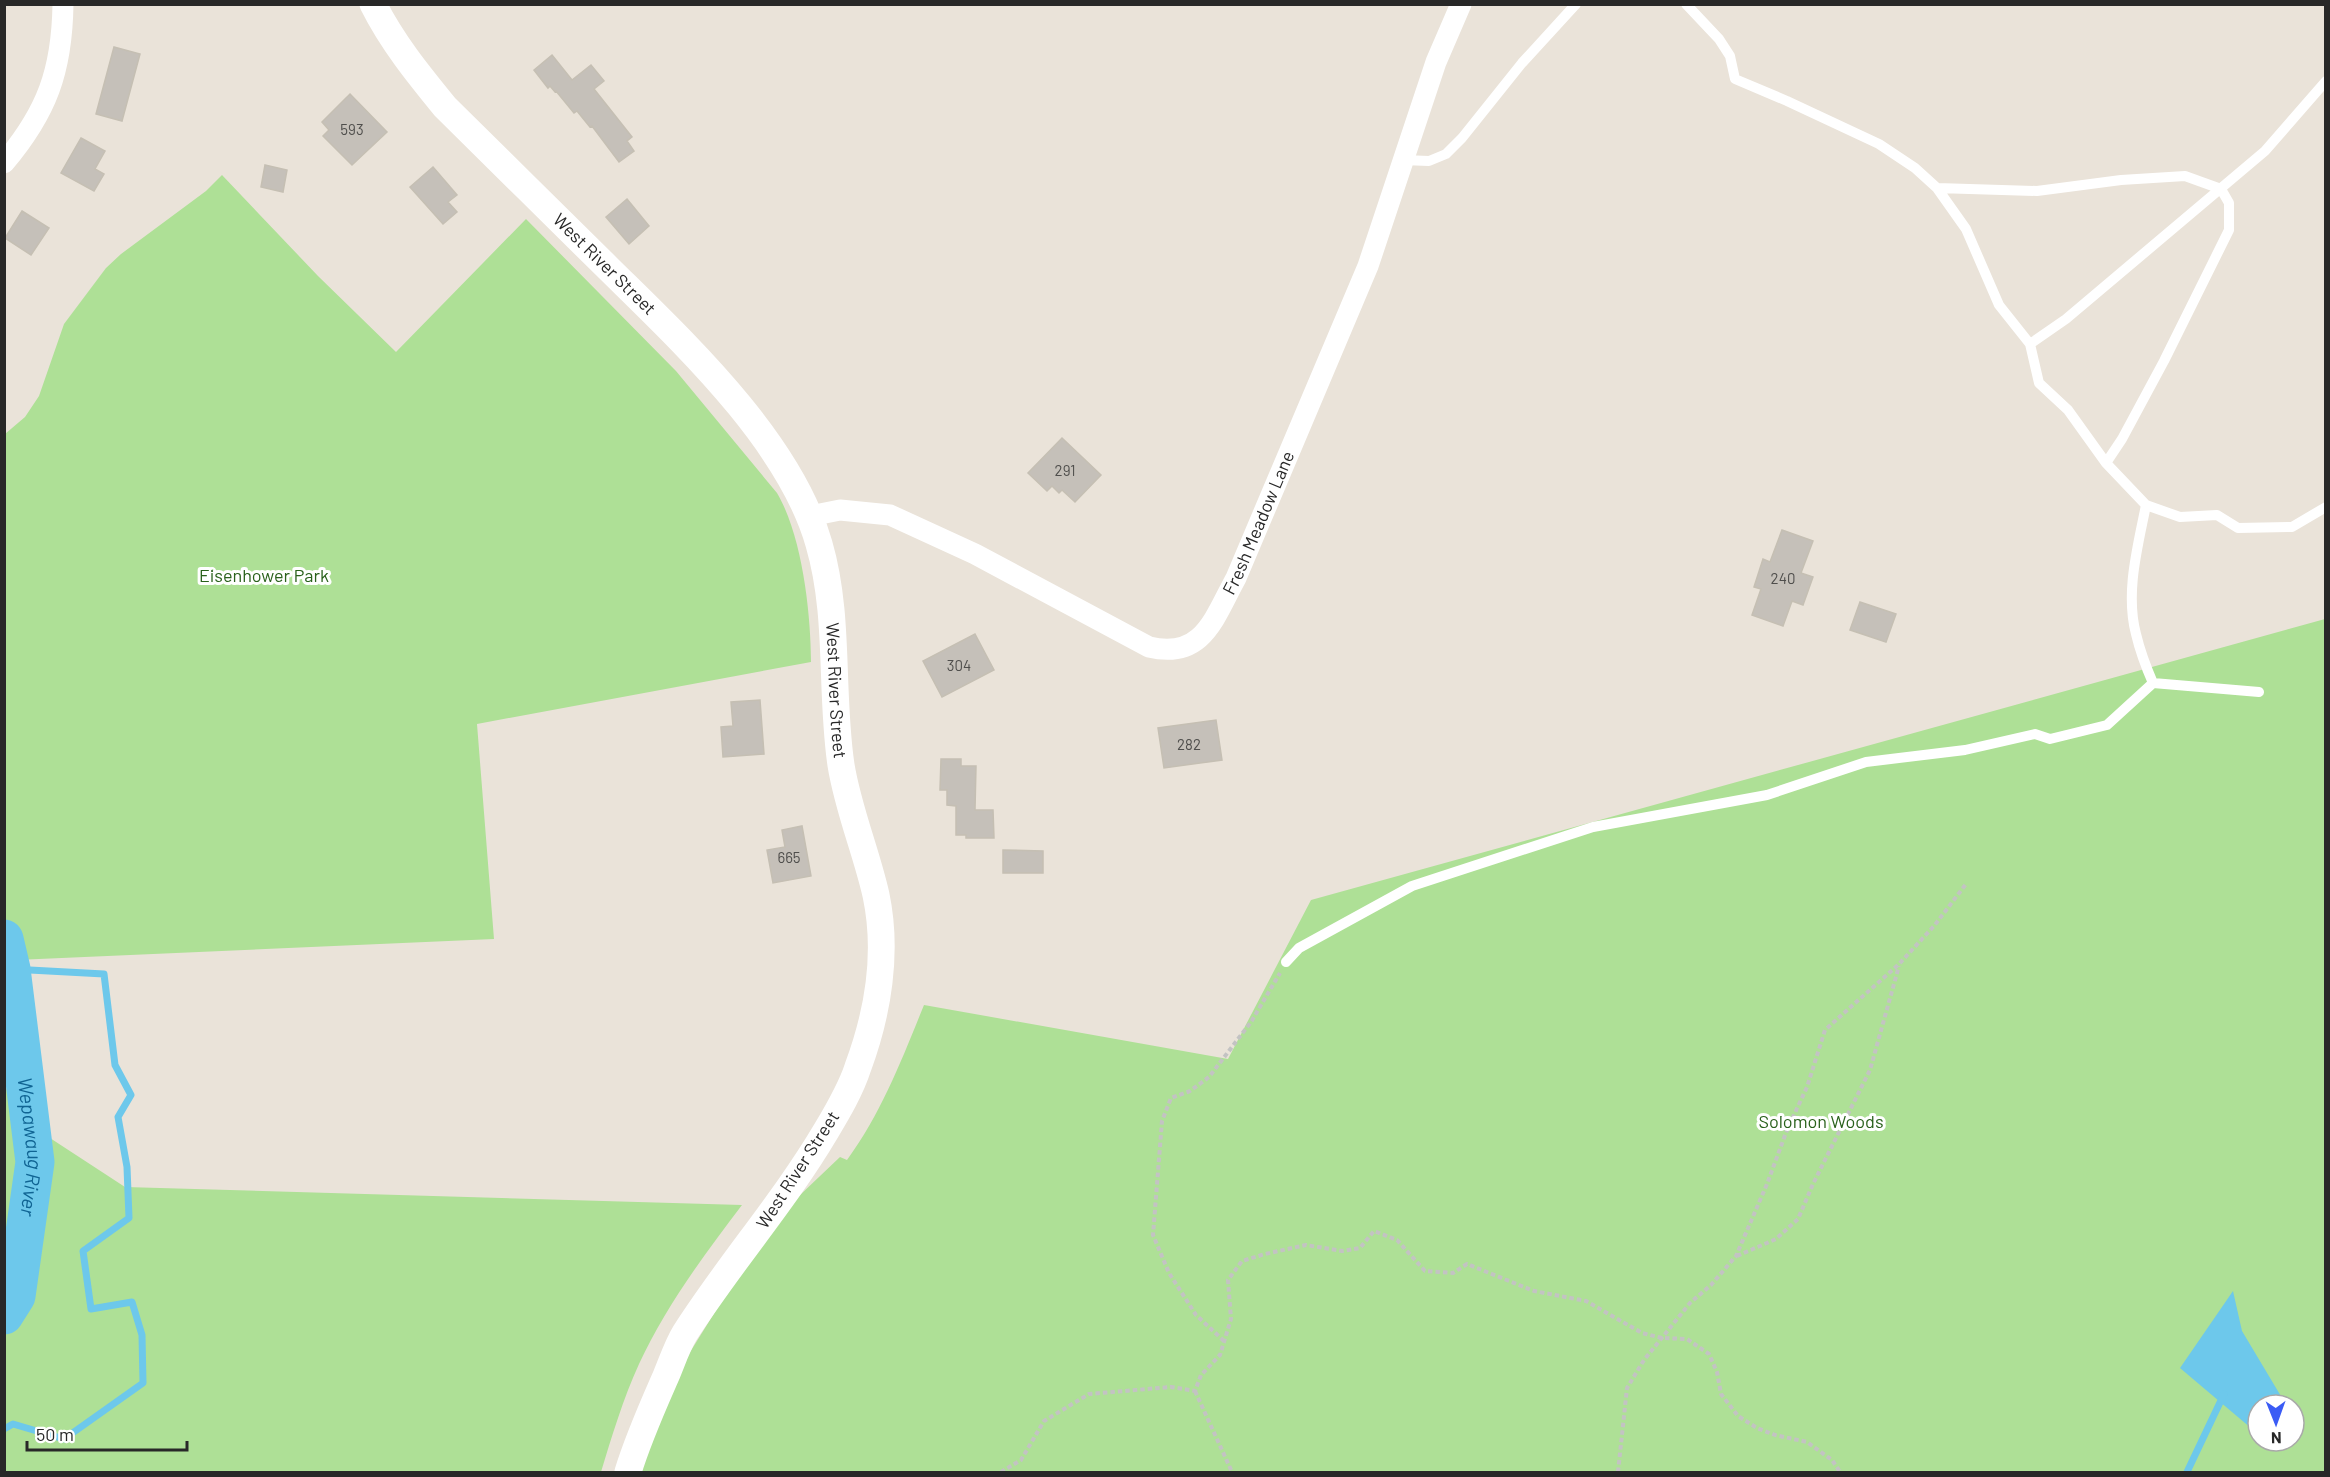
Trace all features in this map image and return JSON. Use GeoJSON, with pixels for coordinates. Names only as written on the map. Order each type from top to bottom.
{"type":"FeatureCollection","features":[{"type":"Feature","properties":{"kind":"street"},"geometry":{"type":"LineString","coordinates":[[4,163],[27,135],[53,82],[61,54],[63,4]]}},
{"type":"Feature","properties":{"kind":"street","name":"West River Street"},"geometry":{"type":"LineString","coordinates":[[374,4],[384,26],[409,63],[445,107],[693,351],[756,426],[792,481],[810,516],[826,569],[831,601],[841,765],[876,895],[879,918],[880,964],[877,1003],[858,1069],[840,1107],[788,1190],[683,1336],[638,1441],[628,1473]]}},
{"type":"Feature","properties":{"kind":"street","name":"Fresh Meadow Lane"},"geometry":{"type":"LineString","coordinates":[[810,516],[840,510],[890,515],[956,544],[1149,647],[1179,650],[1191,646],[1212,622],[1236,578],[1368,266],[1436,62],[1461,4]]}},
{"type":"Feature","properties":{"kind":"lane"},"geometry":{"type":"LineString","coordinates":[[1403,160],[1429,161],[1446,153],[1462,138],[1522,63],[1576,4]]}},
{"type":"Feature","properties":{"kind":"lane"},"geometry":{"type":"LineString","coordinates":[[1686,4],[1719,39],[1730,56],[1735,79],[1879,144],[1915,168],[1937,188],[1966,229],[1999,305],[2030,344],[2039,383],[2068,410],[2106,463],[2146,505],[2180,517],[2217,515],[2238,528],[2292,527],[2325,507]]}},
{"type":"Feature","properties":{"kind":"lane"},"geometry":{"type":"LineString","coordinates":[[2030,344],[2066,319],[2265,151],[2325,81]]}},
{"type":"Feature","properties":{"kind":"lane"},"geometry":{"type":"LineString","coordinates":[[1937,188],[2037,190],[2121,180],[2185,176],[2221,189],[2229,202],[2229,230],[2164,361],[2122,439],[2106,463]]}},
{"type":"Feature","properties":{"kind":"lane"},"geometry":{"type":"LineString","coordinates":[[2146,505],[2132,596],[2135,632],[2153,682]]}},
{"type":"Feature","properties":{"kind":"lane"},"geometry":{"type":"LineString","coordinates":[[1286,962],[1299,948],[1412,886],[1593,827],[1767,795],[1866,762],[1965,750],[2035,734],[2050,740],[2107,725],[2153,682],[2259,692]]}},
{"type":"Feature","properties":{"kind":"path"},"geometry":{"type":"LineString","coordinates":[[1618,1473],[1627,1388],[1644,1360],[1690,1304],[1711,1285],[1736,1256],[1807,1087],[1825,1030],[1899,964],[1934,926],[1966,884]]}},
{"type":"Feature","properties":{"kind":"path"},"geometry":{"type":"LineString","coordinates":[[1224,1341],[1196,1315],[1169,1273],[1153,1235],[1162,1121],[1171,1098],[1190,1091],[1209,1077],[1251,1022],[1286,962]]}},
{"type":"Feature","properties":{"kind":"path"},"geometry":{"type":"LineString","coordinates":[[1736,1256],[1776,1239],[1798,1219],[1870,1070],[1899,964]]}},
{"type":"Feature","properties":{"kind":"path"},"geometry":{"type":"LineString","coordinates":[[1232,1473],[1195,1391],[1201,1375],[1220,1355],[1231,1319],[1228,1280],[1242,1262],[1265,1254],[1306,1245],[1342,1251],[1360,1248],[1374,1231],[1397,1240],[1425,1271],[1453,1273],[1467,1264],[1534,1291],[1586,1301],[1642,1334],[1687,1339],[1709,1354],[1717,1372],[1721,1394],[1738,1416],[1756,1428],[1775,1436],[1807,1442],[1832,1460],[1840,1473]]}},
{"type":"Feature","properties":{"kind":"path"},"geometry":{"type":"LineString","coordinates":[[1001,1473],[1021,1460],[1044,1421],[1089,1394],[1171,1387],[1195,1391]]}},
{"type":"Feature","properties":{"kind":"green space","name":"Eisenhower Park"},"geometry":{"type":"Polygon","coordinates":[[[222,175],[318,276],[396,352],[526,219],[676,371],[777,493],[786,510],[799,552],[807,598],[811,662],[477,724],[494,939],[16,960],[20,998],[5,1047],[5,434],[25,417],[39,396],[64,324],[106,268],[121,254],[206,191],[222,175]]]}},
{"type":"Feature","properties":{"kind":"green space","name":"Solomon Woods"},"geometry":{"type":"Polygon","coordinates":[[[2325,619],[2325,1472],[639,1472],[674,1378],[731,1286],[799,1196],[840,1157],[847,1160],[871,1123],[890,1085],[924,1005],[1228,1059],[1311,900],[2325,619]]]}},
{"type":"Feature","properties":{"kind":"green space"},"geometry":{"type":"Polygon","coordinates":[[[5,1084],[9,1096],[27,1123],[125,1187],[742,1205],[686,1282],[661,1322],[628,1391],[601,1472],[5,1472],[5,1084]]]}},
{"type":"Feature","properties":{"kind":"water"},"geometry":{"type":"Polygon","coordinates":[[[2233,1291],[2242,1331],[2279,1393],[2246,1393],[2246,1424],[2180,1368],[2233,1291]]]}},
{"type":"Feature","properties":{"kind":"building"},"geometry":{"type":"Polygon","coordinates":[[[114,47],[140,54],[122,121],[96,114],[114,47]]]}},
{"type":"Feature","properties":{"kind":"building"},"geometry":{"type":"Polygon","coordinates":[[[552,55],[572,80],[591,65],[604,81],[594,89],[632,137],[627,141],[634,151],[619,162],[592,126],[590,127],[577,111],[574,113],[556,91],[550,86],[548,88],[534,70],[552,55]]]}},
{"type":"Feature","properties":{"kind":"building"},"geometry":{"type":"Polygon","coordinates":[[[350,94],[387,132],[352,165],[323,136],[329,130],[322,122],[350,94]]]}},
{"type":"Feature","properties":{"kind":"building"},"geometry":{"type":"Polygon","coordinates":[[[81,138],[105,151],[95,169],[104,174],[94,191],[61,173],[81,138]]]}},
{"type":"Feature","properties":{"kind":"building"},"geometry":{"type":"Polygon","coordinates":[[[265,165],[287,170],[283,192],[261,187],[265,165]]]}},
{"type":"Feature","properties":{"kind":"building"},"geometry":{"type":"Polygon","coordinates":[[[433,167],[457,195],[448,202],[457,212],[443,224],[410,187],[433,167]]]}},
{"type":"Feature","properties":{"kind":"building"},"geometry":{"type":"Polygon","coordinates":[[[627,199],[649,226],[629,244],[606,217],[627,199]]]}},
{"type":"Feature","properties":{"kind":"building"},"geometry":{"type":"Polygon","coordinates":[[[22,211],[49,228],[31,255],[5,238],[22,211]]]}},
{"type":"Feature","properties":{"kind":"building"},"geometry":{"type":"Polygon","coordinates":[[[1062,438],[1101,475],[1075,502],[1062,490],[1059,493],[1052,486],[1047,491],[1028,473],[1062,438]]]}},
{"type":"Feature","properties":{"kind":"building"},"geometry":{"type":"Polygon","coordinates":[[[1782,530],[1813,541],[1801,573],[1813,577],[1803,605],[1792,601],[1783,626],[1752,615],[1761,589],[1754,587],[1763,559],[1770,562],[1782,530]]]}},
{"type":"Feature","properties":{"kind":"building"},"geometry":{"type":"Polygon","coordinates":[[[1860,602],[1896,614],[1886,642],[1850,630],[1860,602]]]}},
{"type":"Feature","properties":{"kind":"building"},"geometry":{"type":"Polygon","coordinates":[[[975,634],[994,670],[942,697],[923,661],[975,634]]]}},
{"type":"Feature","properties":{"kind":"building"},"geometry":{"type":"Polygon","coordinates":[[[760,700],[764,754],[723,757],[721,727],[733,726],[731,702],[760,700]]]}},
{"type":"Feature","properties":{"kind":"building"},"geometry":{"type":"Polygon","coordinates":[[[1216,720],[1222,760],[1164,768],[1158,728],[1216,720]]]}},
{"type":"Feature","properties":{"kind":"building"},"geometry":{"type":"Polygon","coordinates":[[[941,759],[961,759],[961,766],[976,766],[975,810],[993,810],[994,838],[966,838],[966,835],[956,835],[956,806],[947,805],[947,790],[940,790],[941,759]]]}},
{"type":"Feature","properties":{"kind":"building"},"geometry":{"type":"Polygon","coordinates":[[[802,826],[811,876],[773,883],[767,850],[785,847],[782,830],[802,826]]]}},
{"type":"Feature","properties":{"kind":"building"},"geometry":{"type":"Polygon","coordinates":[[[1003,850],[1043,851],[1043,873],[1003,873],[1003,850]]]}},
{"type":"Feature","properties":{"kind":"waterway","name":"Wepawaug River"},"geometry":{"type":"LineString","coordinates":[[4,939],[11,969],[35,1162],[16,1296],[4,1315]]}},
{"type":"Feature","properties":{"kind":"waterway"},"geometry":{"type":"LineString","coordinates":[[4,1429],[13,1424],[64,1439],[143,1383],[142,1335],[132,1302],[91,1309],[83,1251],[129,1218],[127,1167],[118,1117],[131,1095],[115,1065],[104,974],[11,969]]}},
{"type":"Feature","properties":{"kind":"waterway"},"geometry":{"type":"LineString","coordinates":[[2187,1472],[2224,1394]]}}]}
